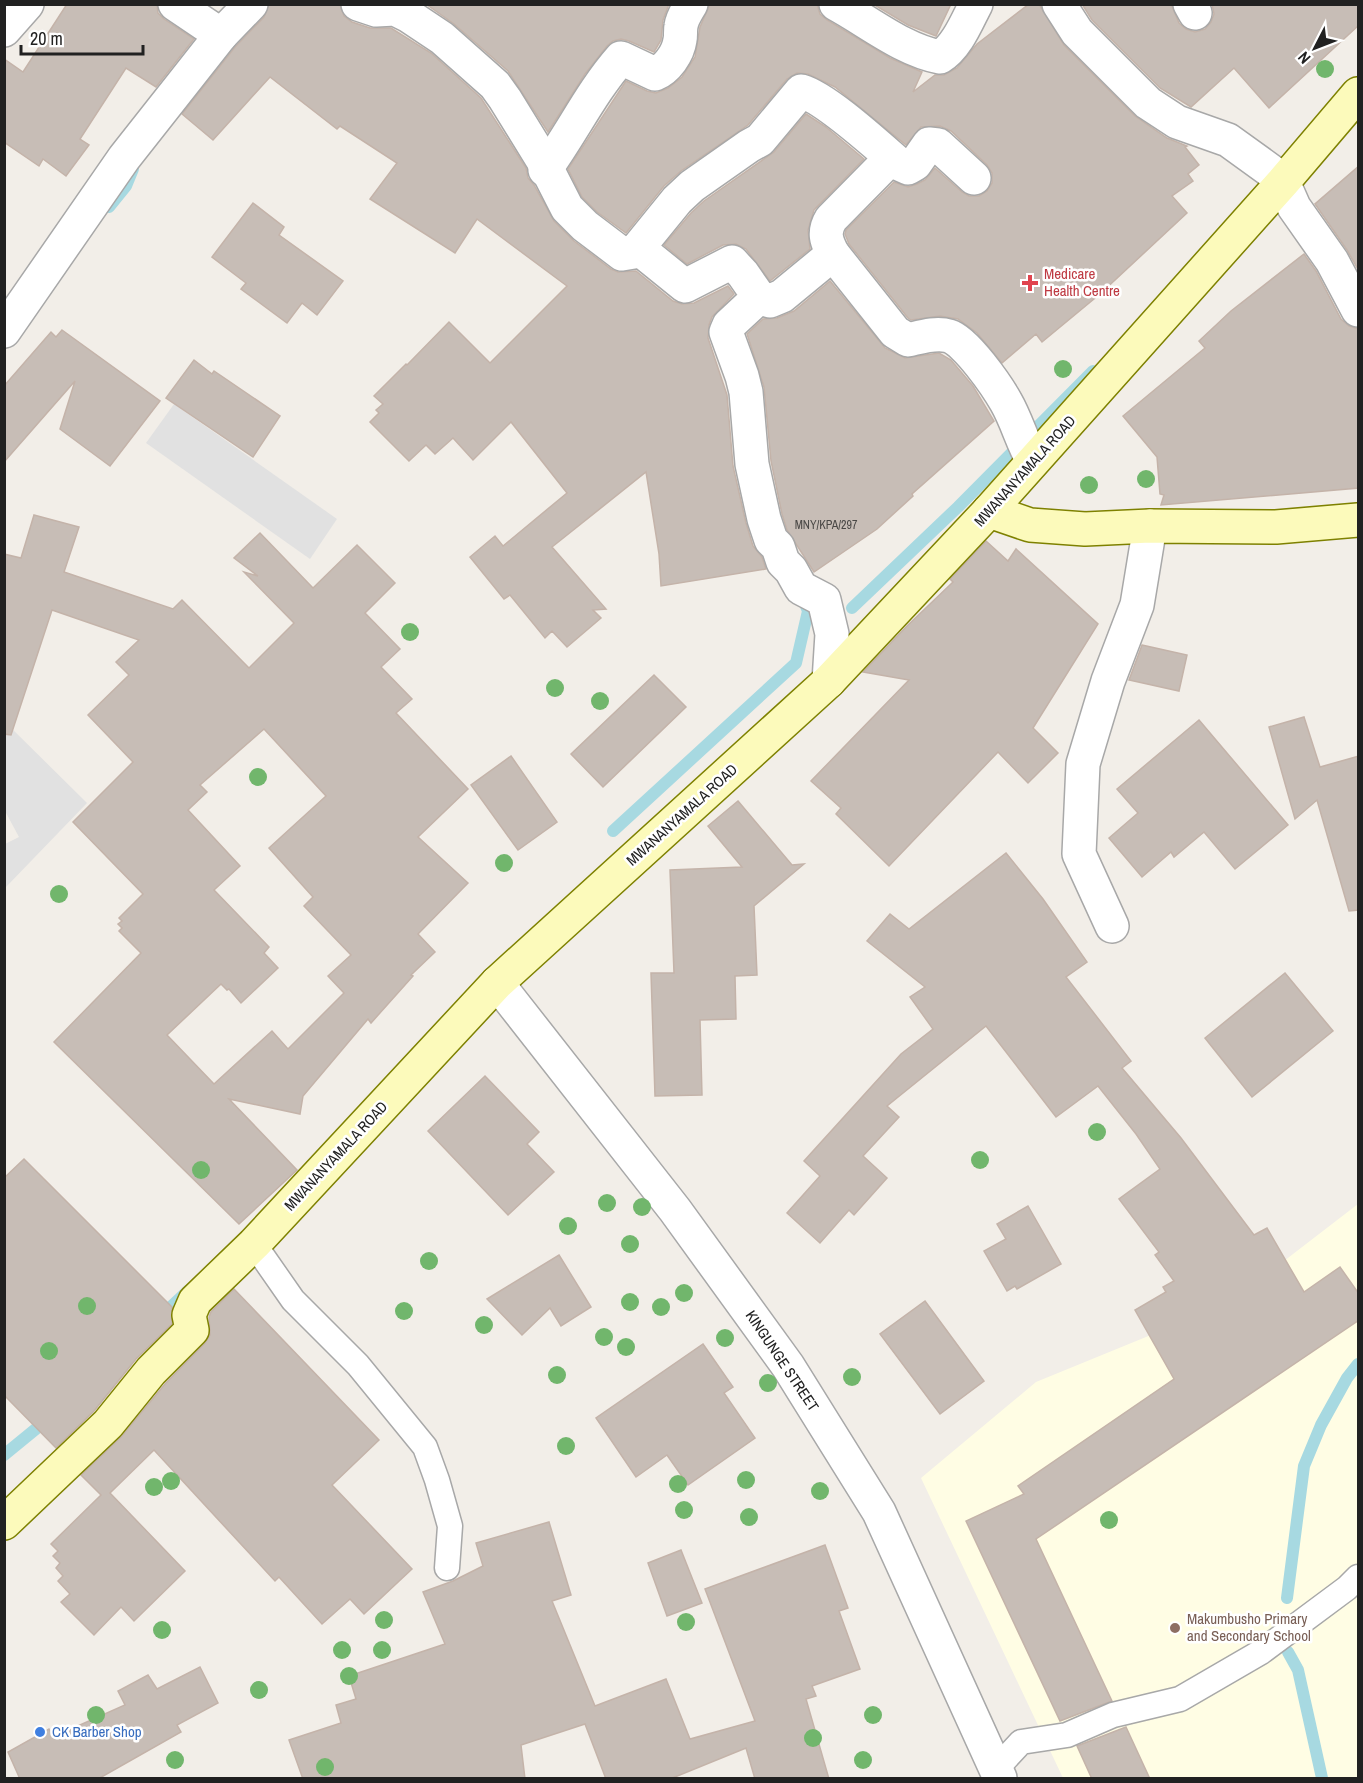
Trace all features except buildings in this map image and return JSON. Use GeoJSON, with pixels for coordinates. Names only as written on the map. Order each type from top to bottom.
{"type":"FeatureCollection","features":[{"type":"Feature","properties":{"kind":"street"},"geometry":{"type":"LineString","coordinates":[[4,30],[27,4]]}},
{"type":"Feature","properties":{"kind":"street"},"geometry":{"type":"LineString","coordinates":[[175,4],[221,35]]}},
{"type":"Feature","properties":{"kind":"street"},"geometry":{"type":"LineString","coordinates":[[4,331],[124,158],[221,35],[251,4]]}},
{"type":"Feature","properties":{"kind":"street"},"geometry":{"type":"LineString","coordinates":[[358,4],[372,9],[399,11],[448,44],[495,85],[542,159],[567,208],[585,226],[622,254],[633,252],[638,248],[676,200],[692,186],[748,146],[760,141],[801,91],[826,105],[891,158],[908,168],[915,164],[932,143],[938,145],[974,178]]}},
{"type":"Feature","properties":{"kind":"street"},"geometry":{"type":"LineString","coordinates":[[546,170],[571,134],[596,91],[621,58],[655,74],[668,64],[676,53],[681,39],[680,27],[691,4]]}},
{"type":"Feature","properties":{"kind":"street"},"geometry":{"type":"LineString","coordinates":[[836,4],[910,46],[940,57],[946,54],[976,4]]}},
{"type":"Feature","properties":{"kind":"street"},"geometry":{"type":"LineString","coordinates":[[1062,6],[1077,32],[1148,103],[1177,122],[1228,140],[1275,174],[1283,183],[1294,207],[1332,261],[1359,310]]}},
{"type":"Feature","properties":{"kind":"street","name":"MWANANYAMALA ROAD"},"geometry":{"type":"LineString","coordinates":[[4,1523],[108,1424],[151,1371],[192,1330],[189,1315],[195,1301],[254,1244],[496,983],[829,681],[989,511],[1283,183],[1359,94]]}},
{"type":"Feature","properties":{"kind":"street"},"geometry":{"type":"LineString","coordinates":[[891,158],[845,204],[827,226],[825,235],[833,254],[895,332],[908,340],[931,335],[950,336],[972,354],[1007,403],[1022,442],[1033,461]]}},
{"type":"Feature","properties":{"kind":"street"},"geometry":{"type":"LineString","coordinates":[[638,248],[685,286],[732,262],[759,297],[774,300],[833,254]]}},
{"type":"Feature","properties":{"kind":"street"},"geometry":{"type":"LineString","coordinates":[[759,297],[729,325],[726,332],[746,392],[752,464],[771,540],[778,547],[783,562],[791,570],[801,588],[824,600],[832,634],[829,681]]}},
{"type":"Feature","properties":{"kind":"street"},"geometry":{"type":"LineString","coordinates":[[989,511],[1030,525],[1085,529],[1150,526],[1276,527],[1359,520]]}},
{"type":"Feature","properties":{"kind":"street"},"geometry":{"type":"LineString","coordinates":[[1112,926],[1079,854],[1083,764],[1108,681],[1137,605],[1150,526]]}},
{"type":"Feature","properties":{"kind":"street","name":"KINGUNGE STREET"},"geometry":{"type":"LineString","coordinates":[[496,983],[675,1210],[788,1366],[879,1512],[989,1775]]}},
{"type":"Feature","properties":{"kind":"lane"},"geometry":{"type":"LineString","coordinates":[[254,1244],[293,1300],[358,1365],[425,1448],[450,1526],[447,1568]]}},
{"type":"Feature","properties":{"kind":"lane"},"geometry":{"type":"LineString","coordinates":[[989,1775],[1021,1742],[1067,1735],[1113,1715],[1180,1699],[1261,1652],[1359,1577]]}},
{"type":"Feature","properties":{"kind":"shaded area"},"geometry":{"type":"Polygon","coordinates":[[[174,404],[337,519],[310,559],[146,443],[174,404]]]}},
{"type":"Feature","properties":{"kind":"shaded area"},"geometry":{"type":"Polygon","coordinates":[[[4,721],[87,803],[5,888],[5,844],[19,837],[5,811],[4,721]]]}},
{"type":"Feature","properties":{"kind":"shaded area","name":"Makumbusho Primary and Secondary School"},"geometry":{"type":"Polygon","coordinates":[[[1358,1204],[1358,1778],[1063,1778],[921,1478],[1036,1382],[1212,1310],[1262,1278],[1358,1204]]]}},
{"type":"Feature","properties":{"kind":"waterway"},"geometry":{"type":"LineString","coordinates":[[109,207],[126,186],[133,169]]}},
{"type":"Feature","properties":{"kind":"waterway"},"geometry":{"type":"LineString","coordinates":[[852,608],[958,507],[1093,371]]}},
{"type":"Feature","properties":{"kind":"waterway"},"geometry":{"type":"LineString","coordinates":[[613,831],[796,663],[808,611],[802,597]]}},
{"type":"Feature","properties":{"kind":"waterway"},"geometry":{"type":"LineString","coordinates":[[160,1317],[189,1290]]}},
{"type":"Feature","properties":{"kind":"waterway"},"geometry":{"type":"LineString","coordinates":[[1287,1598],[1304,1466],[1321,1425],[1347,1378],[1358,1364]]}},
{"type":"Feature","properties":{"kind":"waterway"},"geometry":{"type":"LineString","coordinates":[[4,1455],[48,1419]]}},
{"type":"Feature","properties":{"kind":"waterway"},"geometry":{"type":"LineString","coordinates":[[1288,1652],[1298,1670],[1322,1778]]}},
{"type":"Feature","properties":{"kind":"place","name":"Medicare Health Centre"},"geometry":{"type":"Point","coordinates":[1030,283]}},
{"type":"Feature","properties":{"kind":"place","name":"Makumbusho Primary and Secondary School"},"geometry":{"type":"Point","coordinates":[1175,1628]}},
{"type":"Feature","properties":{"kind":"place","name":"CK Barber Shop"},"geometry":{"type":"Point","coordinates":[40,1732]}}]}
